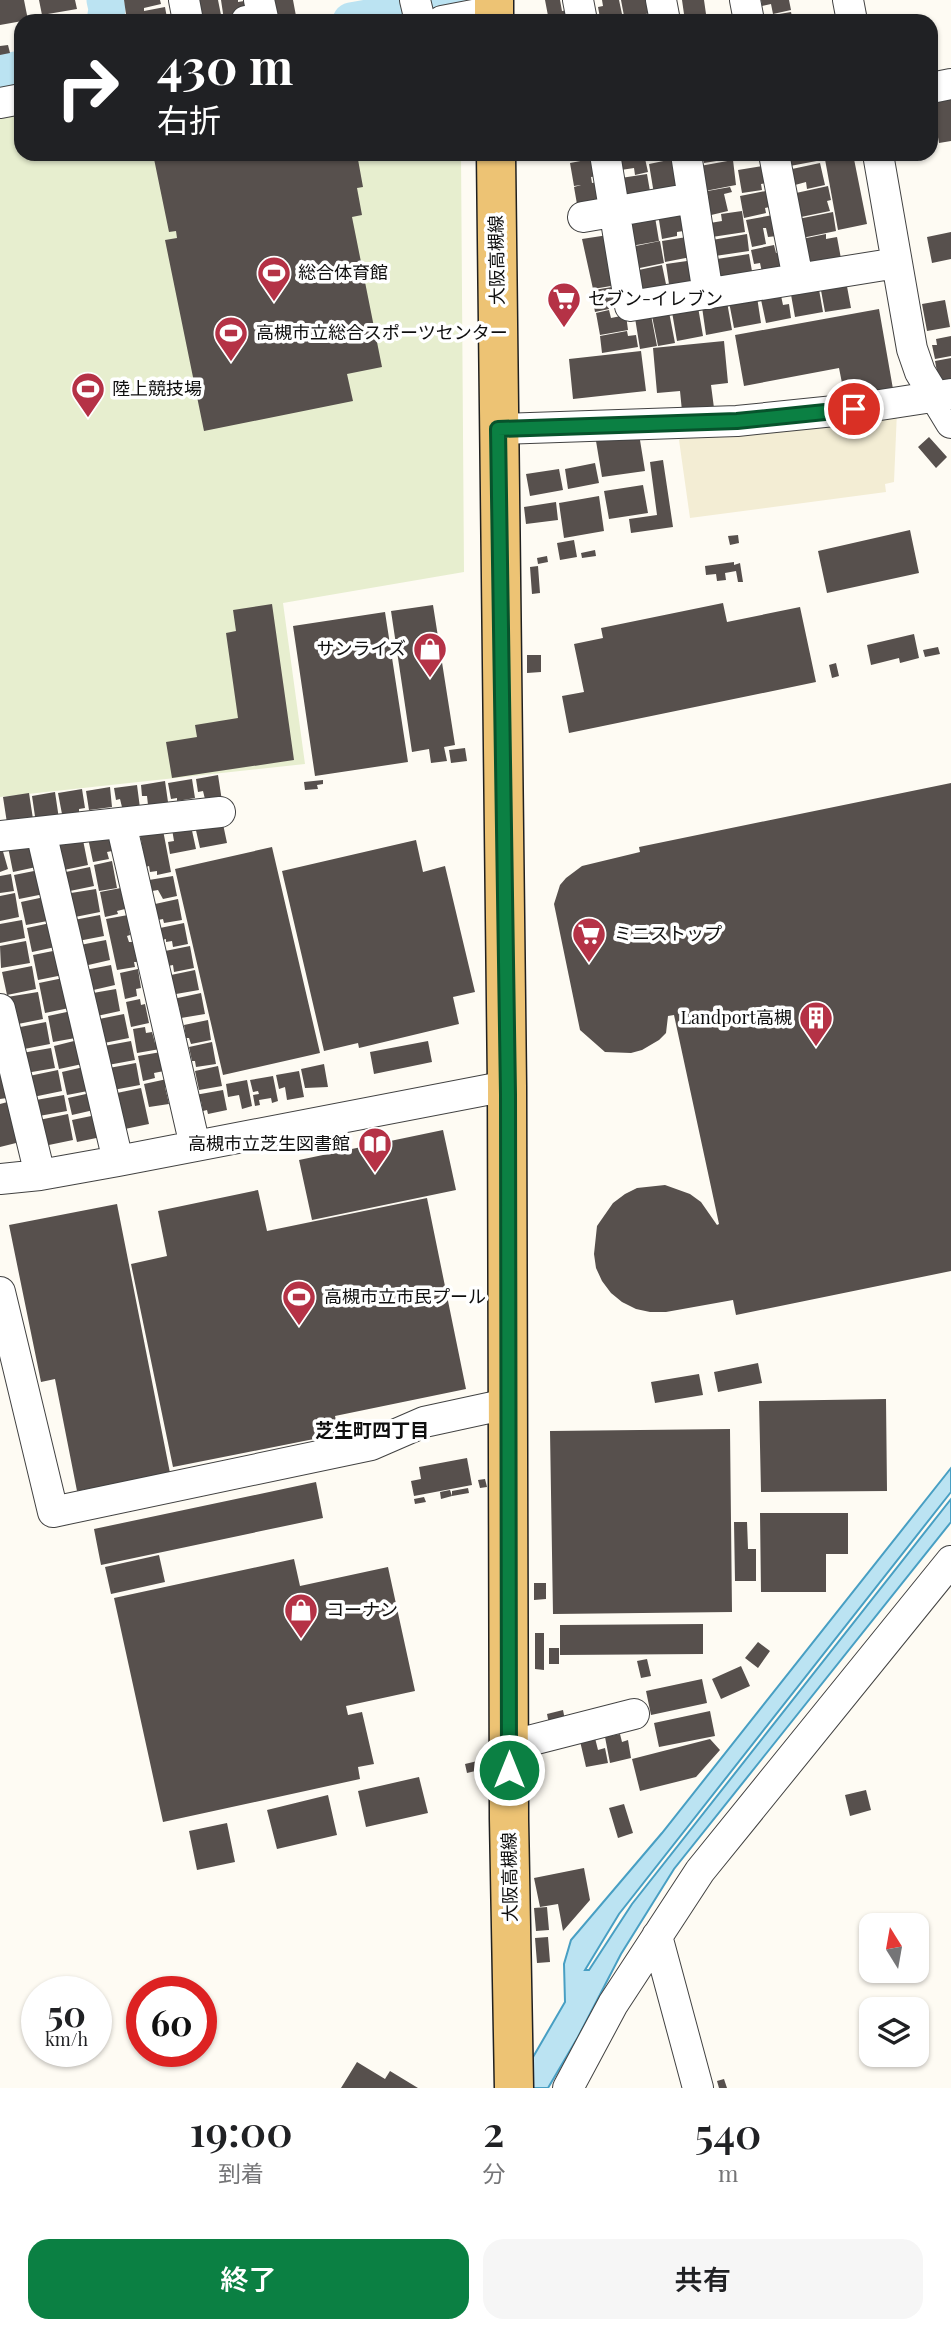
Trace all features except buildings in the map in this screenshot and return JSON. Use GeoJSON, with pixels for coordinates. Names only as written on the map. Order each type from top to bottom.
{"type":"FeatureCollection","features":[{"type":"Feature","properties":{"kind":"main road","name":"大阪高槻線"},"geometry":{"type":"LineString","coordinates":[[496,161],[507,1086],[509,1746],[514,2083]]}},
{"type":"Feature","properties":{"kind":"street"},"geometry":{"type":"LineString","coordinates":[[606,161],[631,306],[897,263]]}},
{"type":"Feature","properties":{"kind":"street"},"geometry":{"type":"LineString","coordinates":[[687,161],[708,294]]}},
{"type":"Feature","properties":{"kind":"street"},"geometry":{"type":"LineString","coordinates":[[775,161],[798,279]]}},
{"type":"Feature","properties":{"kind":"street"},"geometry":{"type":"LineString","coordinates":[[879,161],[912,349],[920,372],[943,395],[951,423]]}},
{"type":"Feature","properties":{"kind":"street"},"geometry":{"type":"LineString","coordinates":[[583,217],[693,198]]}},
{"type":"Feature","properties":{"kind":"street"},"geometry":{"type":"LineString","coordinates":[[498,429],[737,421],[854,409],[943,395]]}},
{"type":"Feature","properties":{"kind":"street"},"geometry":{"type":"LineString","coordinates":[[0,836],[220,812]]}},
{"type":"Feature","properties":{"kind":"street"},"geometry":{"type":"LineString","coordinates":[[121,823],[194,1146]]}},
{"type":"Feature","properties":{"kind":"street"},"geometry":{"type":"LineString","coordinates":[[41,832],[118,1161]]}},
{"type":"Feature","properties":{"kind":"street"},"geometry":{"type":"LineString","coordinates":[[0,1009],[40,1175]]}},
{"type":"Feature","properties":{"kind":"street"},"geometry":{"type":"LineString","coordinates":[[0,1179],[118,1161],[507,1086]]}},
{"type":"Feature","properties":{"kind":"street"},"geometry":{"type":"LineString","coordinates":[[0,1292],[52,1512],[371,1445],[425,1422],[507,1404]]}},
{"type":"Feature","properties":{"kind":"street"},"geometry":{"type":"LineString","coordinates":[[568,2088],[613,2004],[700,1871],[951,1561]]}},
{"type":"Feature","properties":{"kind":"street"},"geometry":{"type":"LineString","coordinates":[[509,1746],[635,1714]]}},
{"type":"Feature","properties":{"kind":"street"},"geometry":{"type":"LineString","coordinates":[[657,1936],[698,2088]]}},
{"type":"Feature","properties":{"kind":"shaded area"},"geometry":{"type":"Polygon","coordinates":[[[897,411],[894,482],[885,484],[886,492],[690,518],[679,440],[689,431],[897,411]]]}},
{"type":"Feature","properties":{"kind":"green space","name":"高槻市立総合スポーツセンター"},"geometry":{"type":"Polygon","coordinates":[[[14,115],[14,161],[461,161],[464,572],[283,603],[305,764],[0,797],[0,118],[14,115]]]}},
{"type":"Feature","properties":{"kind":"water"},"geometry":{"type":"Polygon","coordinates":[[[951,1468],[951,1492],[619,1914],[585,1970],[589,1970],[632,1904],[951,1499],[951,1522],[674,1869],[621,1954],[548,2088],[515,2088],[565,2002],[564,1964],[571,1940],[662,1833],[951,1468]]]}},
{"type":"Feature","properties":{"kind":"waterway"},"geometry":{"type":"LineString","coordinates":[[105,0],[106,14]]}},
{"type":"Feature","properties":{"kind":"waterway"},"geometry":{"type":"LineString","coordinates":[[390,14],[468,0]]}},
{"type":"Feature","properties":{"kind":"waterway"},"geometry":{"type":"LineString","coordinates":[[0,73],[14,70]]}},
{"type":"Feature","properties":{"kind":"place","name":"総合体育館"},"geometry":{"type":"Point","coordinates":[274,303]}},
{"type":"Feature","properties":{"kind":"place","name":"セブン-イレブン"},"geometry":{"type":"Point","coordinates":[564,329]}},
{"type":"Feature","properties":{"kind":"place","name":"高槻市立総合スポーツセンター"},"geometry":{"type":"Point","coordinates":[231,363]}},
{"type":"Feature","properties":{"kind":"place","name":"陸上競技場"},"geometry":{"type":"Point","coordinates":[88,419]}},
{"type":"Feature","properties":{"kind":"place","name":"サンライズ"},"geometry":{"type":"Point","coordinates":[430,679]}},
{"type":"Feature","properties":{"kind":"place","name":"ミニストップ"},"geometry":{"type":"Point","coordinates":[589,964]}},
{"type":"Feature","properties":{"kind":"place","name":"Landport高槻"},"geometry":{"type":"Point","coordinates":[816,1048]}},
{"type":"Feature","properties":{"kind":"place","name":"高槻市立芝生図書館"},"geometry":{"type":"Point","coordinates":[375,1174]}},
{"type":"Feature","properties":{"kind":"place","name":"高槻市立市民プール"},"geometry":{"type":"Point","coordinates":[299,1327]}},
{"type":"Feature","properties":{"kind":"place","name":"コーナン"},"geometry":{"type":"Point","coordinates":[301,1640]}},
{"type":"Feature","properties":{"kind":"district","name":"芝生町四丁目"},"geometry":{"type":"Point","coordinates":[372,1430]}},
{"type":"Feature","properties":{"kind":"route"},"geometry":{"type":"LineString","coordinates":[[509,1770],[508,1095],[498,429],[737,421],[854,409]]}}]}
